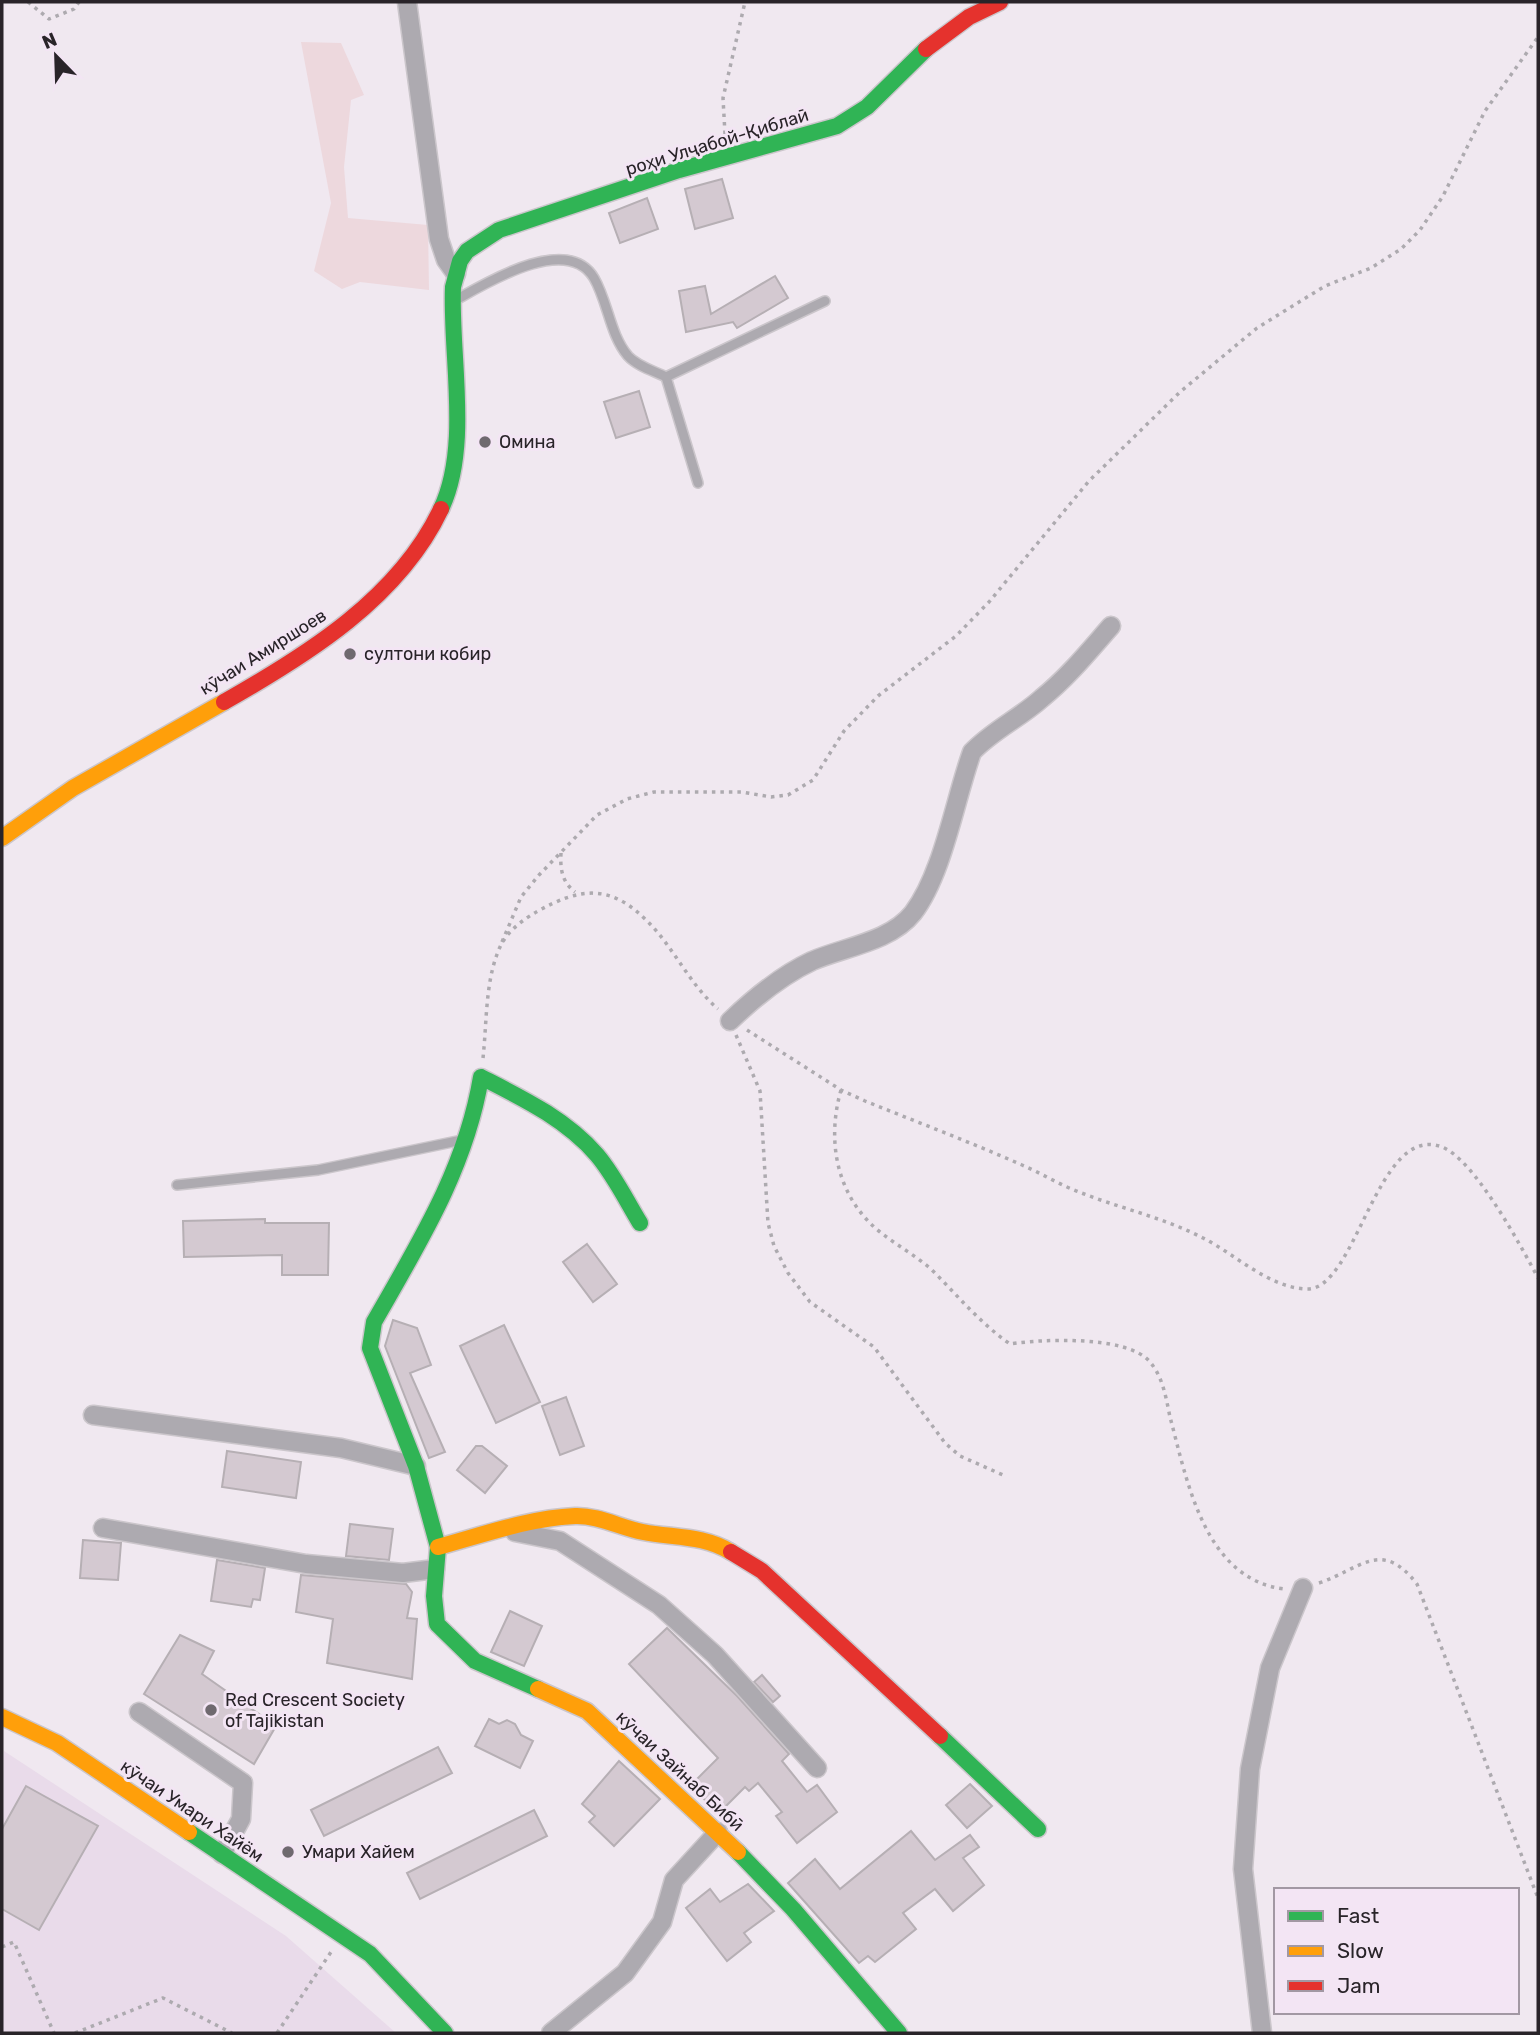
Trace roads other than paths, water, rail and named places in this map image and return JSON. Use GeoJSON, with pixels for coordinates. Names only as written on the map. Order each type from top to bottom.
{"type":"FeatureCollection","features":[{"type":"Feature","properties":{"kind":"street"},"geometry":{"type":"LineString","coordinates":[[407,2],[439,239],[446,260],[456,274]]}},
{"type":"Feature","properties":{"kind":"street","name":"роҳи Улҷабой-Қиблаӣ"},"geometry":{"type":"LineString","coordinates":[[453,302],[456,274],[465,252],[484,237],[726,157],[836,127],[854,118],[939,35],[979,9],[1000,2]]}},
{"type":"Feature","properties":{"kind":"street","name":"кӯчаи Амиршоев"},"geometry":{"type":"LineString","coordinates":[[2,838],[80,784],[325,639],[398,578],[436,529],[448,494],[455,355],[453,302]]}},
{"type":"Feature","properties":{"kind":"street"},"geometry":{"type":"LineString","coordinates":[[730,1021],[776,982],[811,961],[881,935],[900,926],[912,914],[936,866],[972,752],[984,739],[1040,700],[1068,675],[1111,626]]}},
{"type":"Feature","properties":{"kind":"street"},"geometry":{"type":"LineString","coordinates":[[640,1223],[598,1157],[582,1139],[537,1106],[481,1077],[478,1108],[469,1139],[434,1216],[374,1322],[370,1337],[370,1348],[385,1393],[416,1466],[438,1547],[501,1530],[576,1516],[717,1544],[738,1554],[762,1571],[852,1651],[1038,1829]]}},
{"type":"Feature","properties":{"kind":"street"},"geometry":{"type":"LineString","coordinates":[[93,1415],[341,1448],[416,1466]]}},
{"type":"Feature","properties":{"kind":"street"},"geometry":{"type":"LineString","coordinates":[[103,1528],[306,1564],[403,1573],[435,1569]]}},
{"type":"Feature","properties":{"kind":"street"},"geometry":{"type":"LineString","coordinates":[[501,1530],[559,1541],[659,1605],[715,1655],[817,1768]]}},
{"type":"Feature","properties":{"kind":"street","name":"кӯчаи Зайнаб Бибӣ"},"geometry":{"type":"LineString","coordinates":[[438,1547],[435,1569],[437,1624],[475,1661],[587,1711],[718,1832],[793,1909],[899,2033]]}},
{"type":"Feature","properties":{"kind":"street"},"geometry":{"type":"LineString","coordinates":[[1262,2033],[1243,1869],[1250,1769],[1270,1668],[1303,1588]]}},
{"type":"Feature","properties":{"kind":"street"},"geometry":{"type":"LineString","coordinates":[[139,1712],[243,1783],[241,1819],[222,1854]]}},
{"type":"Feature","properties":{"kind":"street","name":"кӯчаи Умари Хайём"},"geometry":{"type":"LineString","coordinates":[[2,1717],[57,1742],[370,1954],[445,2033]]}},
{"type":"Feature","properties":{"kind":"street"},"geometry":{"type":"LineString","coordinates":[[551,2033],[625,1973],[662,1922],[674,1880],[718,1832]]}},
{"type":"Feature","properties":{"kind":"lane"},"geometry":{"type":"LineString","coordinates":[[453,302],[505,274],[535,262],[566,260],[583,266],[594,277],[629,358],[666,377],[698,483]]}},
{"type":"Feature","properties":{"kind":"lane"},"geometry":{"type":"LineString","coordinates":[[666,377],[825,301]]}},
{"type":"Feature","properties":{"kind":"lane"},"geometry":{"type":"LineString","coordinates":[[177,1185],[317,1170],[469,1139]]}},
{"type":"Feature","properties":{"kind":"lane"},"geometry":{"type":"LineString","coordinates":[[2,1732],[18,1725]]}},
{"type":"Feature","properties":{"kind":"place","name":"Омина"},"geometry":{"type":"Point","coordinates":[485,442]}},
{"type":"Feature","properties":{"kind":"place","name":"султони кобир"},"geometry":{"type":"Point","coordinates":[350,654]}},
{"type":"Feature","properties":{"kind":"place","name":"Red Crescent Society of Tajikistan"},"geometry":{"type":"Point","coordinates":[211,1710]}},
{"type":"Feature","properties":{"kind":"place","name":"Умари Хайем"},"geometry":{"type":"Point","coordinates":[288,1852]}}]}
